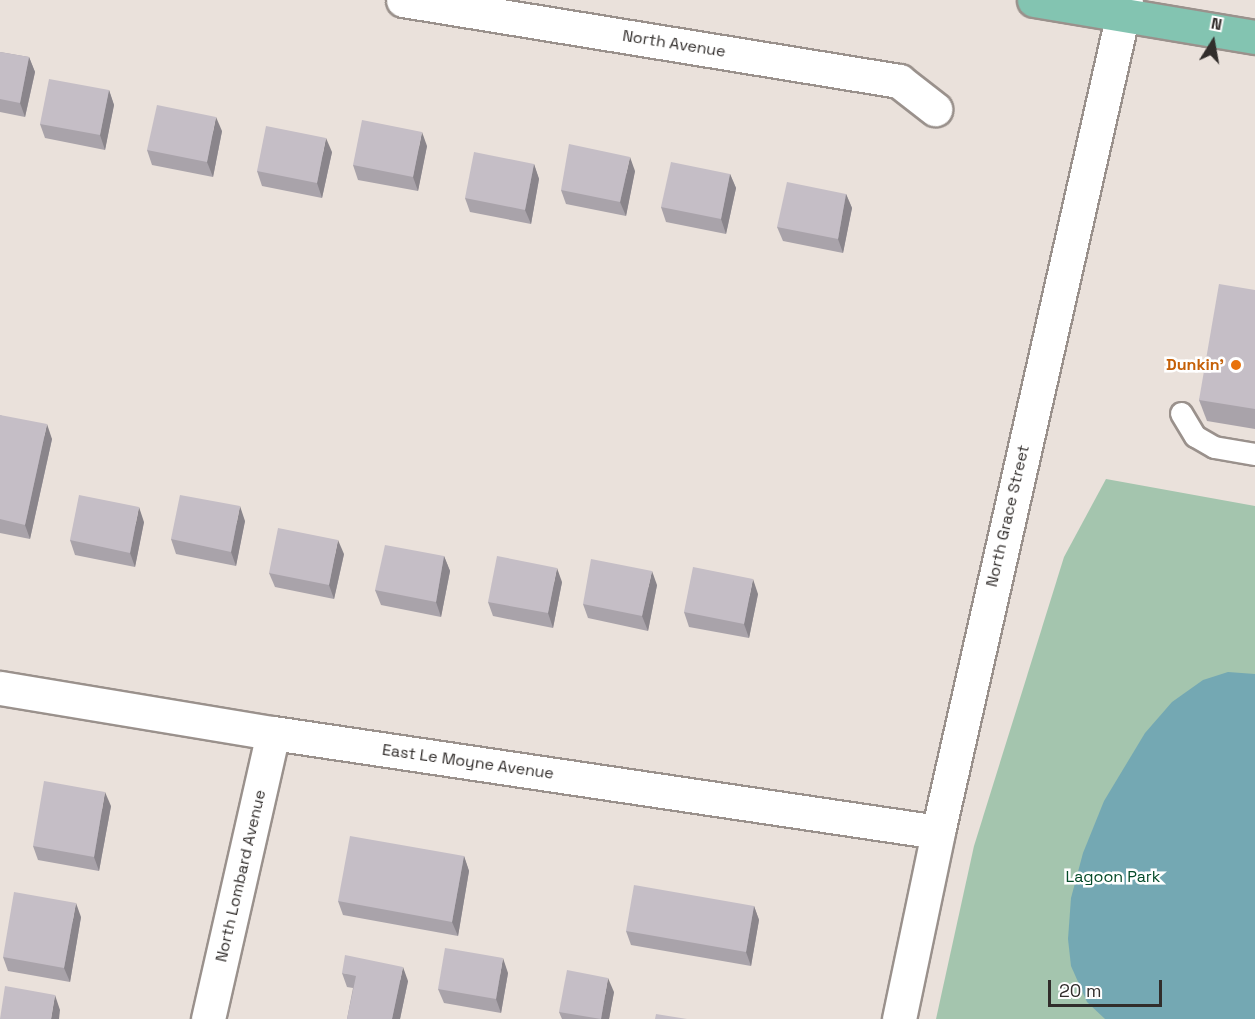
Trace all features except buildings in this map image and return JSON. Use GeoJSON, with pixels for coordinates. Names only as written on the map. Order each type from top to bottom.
{"type":"FeatureCollection","features":[{"type":"Feature","properties":{"kind":"main road"},"geometry":{"type":"LineString","coordinates":[[1034,0],[1125,8],[1255,37]]}},
{"type":"Feature","properties":{"kind":"street","name":"North Avenue"},"geometry":{"type":"LineString","coordinates":[[403,0],[899,81],[935,109]]}},
{"type":"Feature","properties":{"kind":"street","name":"North Grace Street"},"geometry":{"type":"LineString","coordinates":[[899,1019],[938,832],[1125,8]]}},
{"type":"Feature","properties":{"kind":"street","name":"East Le Moyne Avenue"},"geometry":{"type":"LineString","coordinates":[[0,688],[273,733],[938,832]]}},
{"type":"Feature","properties":{"kind":"street","name":"North Lombard Avenue"},"geometry":{"type":"LineString","coordinates":[[208,1019],[273,733]]}},
{"type":"Feature","properties":{"kind":"lane"},"geometry":{"type":"LineString","coordinates":[[1181,413],[1195,436],[1214,447],[1255,454]]}},
{"type":"Feature","properties":{"kind":"green space","name":"Lagoon Park"},"geometry":{"type":"Polygon","coordinates":[[[1106,479],[1255,506],[1255,1019],[936,1019],[974,846],[1064,557],[1106,479]]]}},
{"type":"Feature","properties":{"kind":"water"},"geometry":{"type":"Polygon","coordinates":[[[1228,672],[1255,674],[1255,1019],[1105,1019],[1087,1002],[1071,966],[1068,939],[1071,898],[1083,853],[1104,801],[1145,733],[1172,702],[1203,680],[1228,672]]]}},
{"type":"Feature","properties":{"kind":"place","name":"Dunkin'"},"geometry":{"type":"Point","coordinates":[1236,365]}}]}
